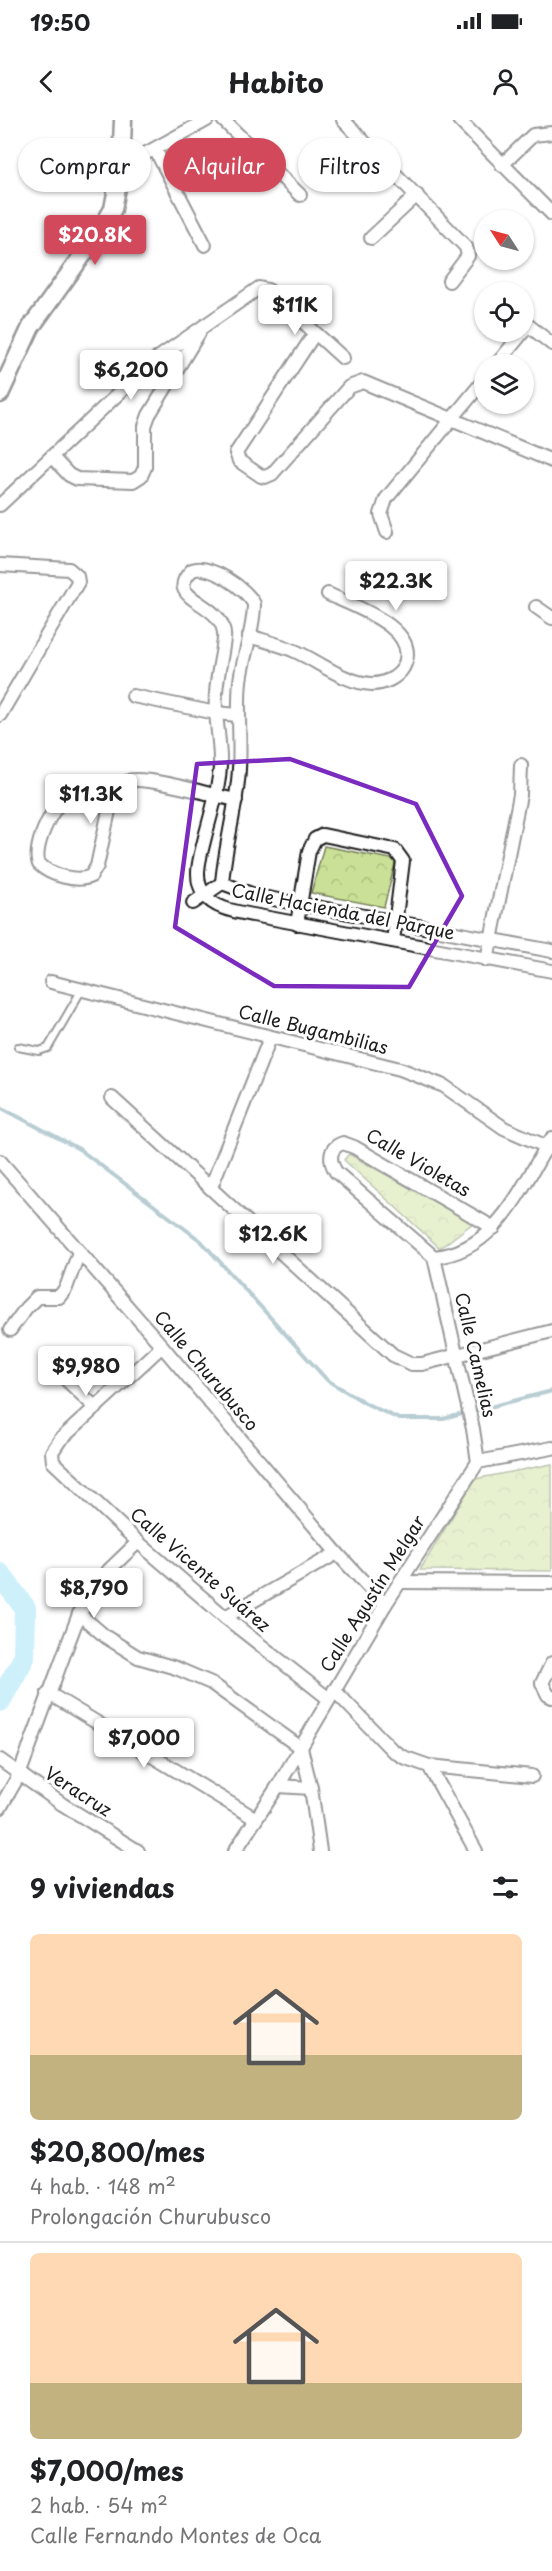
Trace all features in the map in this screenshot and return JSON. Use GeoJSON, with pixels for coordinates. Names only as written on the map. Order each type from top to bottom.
{"type":"FeatureCollection","features":[{"type":"Feature","properties":{"kind":"main road"},"geometry":{"type":"LineString","coordinates":[[122,138],[123,120]]}},
{"type":"Feature","properties":{"kind":"main road"},"geometry":{"type":"LineString","coordinates":[[0,394],[31,327],[109,218],[117,192]]}},
{"type":"Feature","properties":{"kind":"street"},"geometry":{"type":"LineString","coordinates":[[151,151],[207,120]]}},
{"type":"Feature","properties":{"kind":"street"},"geometry":{"type":"LineString","coordinates":[[223,120],[300,195]]}},
{"type":"Feature","properties":{"kind":"street"},"geometry":{"type":"LineString","coordinates":[[343,120],[453,231],[468,252],[466,259],[449,281]]}},
{"type":"Feature","properties":{"kind":"street"},"geometry":{"type":"LineString","coordinates":[[459,120],[552,214]]}},
{"type":"Feature","properties":{"kind":"street"},"geometry":{"type":"LineString","coordinates":[[502,165],[532,135],[552,133]]}},
{"type":"Feature","properties":{"kind":"street"},"geometry":{"type":"LineString","coordinates":[[155,149],[205,245]]}},
{"type":"Feature","properties":{"kind":"street"},"geometry":{"type":"LineString","coordinates":[[371,238],[417,195]]}},
{"type":"Feature","properties":{"kind":"street"},"geometry":{"type":"LineString","coordinates":[[0,505],[152,362],[259,288],[268,290],[343,358]]}},
{"type":"Feature","properties":{"kind":"street"},"geometry":{"type":"LineString","coordinates":[[52,457],[76,479],[134,481],[141,476],[145,467],[145,426],[149,415],[201,330]]}},
{"type":"Feature","properties":{"kind":"street"},"geometry":{"type":"LineString","coordinates":[[315,333],[238,448],[237,457],[257,473],[265,477],[272,474],[356,383],[372,384],[552,460]]}},
{"type":"Feature","properties":{"kind":"street"},"geometry":{"type":"LineString","coordinates":[[534,333],[552,344]]}},
{"type":"Feature","properties":{"kind":"street"},"geometry":{"type":"LineString","coordinates":[[387,532],[381,514],[386,499],[474,393]]}},
{"type":"Feature","properties":{"kind":"street"},"geometry":{"type":"LineString","coordinates":[[0,565],[69,569],[77,576],[78,582],[0,715]]}},
{"type":"Feature","properties":{"kind":"street","name":"Calle Hacienda del Parque"},"geometry":{"type":"LineString","coordinates":[[222,883],[223,861],[236,800],[239,768],[240,680],[254,604],[246,592],[202,568],[192,570],[184,581],[183,590],[188,597],[218,615],[223,625],[224,636],[216,694],[220,768],[198,876],[204,895],[222,907],[297,924],[552,971]]}},
{"type":"Feature","properties":{"kind":"street"},"geometry":{"type":"LineString","coordinates":[[249,636],[294,651],[329,670],[356,681],[372,684],[383,683],[398,674],[404,666],[408,652],[400,634],[369,614],[328,594]]}},
{"type":"Feature","properties":{"kind":"street"},"geometry":{"type":"LineString","coordinates":[[536,607],[552,618]]}},
{"type":"Feature","properties":{"kind":"street"},"geometry":{"type":"LineString","coordinates":[[134,696],[216,713],[238,715]]}},
{"type":"Feature","properties":{"kind":"street"},"geometry":{"type":"LineString","coordinates":[[487,960],[520,795],[520,765]]}},
{"type":"Feature","properties":{"kind":"street"},"geometry":{"type":"LineString","coordinates":[[112,797],[75,791],[61,798],[36,852],[39,864],[54,874],[80,879],[91,876],[97,866],[112,797],[121,785],[135,780],[236,800]]}},
{"type":"Feature","properties":{"kind":"street"},"geometry":{"type":"LineString","coordinates":[[297,924],[311,844],[323,835],[389,849],[400,855],[403,861],[393,941]]}},
{"type":"Feature","properties":{"kind":"street","name":"Calle Hacienda del Parque"},"geometry":{"type":"LineString","coordinates":[[193,903],[222,883]]}},
{"type":"Feature","properties":{"kind":"street","name":"Calle Hacienda del Parque"},"geometry":{"type":"LineString","coordinates":[[222,883],[243,893],[552,951]]}},
{"type":"Feature","properties":{"kind":"street","name":"Calle Bugambilias"},"geometry":{"type":"LineString","coordinates":[[51,982],[400,1069],[444,1086],[504,1128],[550,1145]]}},
{"type":"Feature","properties":{"kind":"street"},"geometry":{"type":"LineString","coordinates":[[211,1187],[270,1038]]}},
{"type":"Feature","properties":{"kind":"street"},"geometry":{"type":"LineString","coordinates":[[112,1098],[393,1355],[412,1364],[457,1357],[552,1331]]}},
{"type":"Feature","properties":{"kind":"street","name":"Calle Violetas"},"geometry":{"type":"LineString","coordinates":[[434,1257],[336,1172],[330,1161],[330,1155],[337,1146],[343,1143],[354,1147],[494,1228]]}},
{"type":"Feature","properties":{"kind":"street"},"geometry":{"type":"LineString","coordinates":[[434,1257],[458,1254],[470,1248],[494,1228],[550,1145]]}},
{"type":"Feature","properties":{"kind":"street","name":"Calle Churubusco"},"geometry":{"type":"LineString","coordinates":[[0,1161],[162,1346],[337,1553],[385,1605]]}},
{"type":"Feature","properties":{"kind":"street"},"geometry":{"type":"LineString","coordinates":[[10,1330],[37,1297],[59,1298],[66,1288],[79,1252]]}},
{"type":"Feature","properties":{"kind":"street","name":"Calle Camelias"},"geometry":{"type":"LineString","coordinates":[[434,1257],[478,1462]]}},
{"type":"Feature","properties":{"kind":"street"},"geometry":{"type":"LineString","coordinates":[[57,1371],[96,1408],[162,1346]]}},
{"type":"Feature","properties":{"kind":"street","name":"Calle Vicente Suárez"},"geometry":{"type":"LineString","coordinates":[[96,1408],[55,1445],[51,1457],[53,1462],[138,1542],[225,1617],[331,1694],[402,1757],[429,1766],[532,1776]]}},
{"type":"Feature","properties":{"kind":"street"},"geometry":{"type":"LineString","coordinates":[[478,1462],[552,1448]]}},
{"type":"Feature","properties":{"kind":"street","name":"Calle Agustín Melgar"},"geometry":{"type":"LineString","coordinates":[[235,1851],[278,1786],[385,1605],[478,1462]]}},
{"type":"Feature","properties":{"kind":"street"},"geometry":{"type":"LineString","coordinates":[[0,1808],[19,1775],[79,1614],[109,1570],[138,1542]]}},
{"type":"Feature","properties":{"kind":"street"},"geometry":{"type":"LineString","coordinates":[[225,1617],[337,1553]]}},
{"type":"Feature","properties":{"kind":"street"},"geometry":{"type":"LineString","coordinates":[[401,1582],[552,1583]]}},
{"type":"Feature","properties":{"kind":"street"},"geometry":{"type":"LineString","coordinates":[[79,1614],[106,1637],[138,1657],[197,1675],[211,1683],[301,1748],[311,1788],[320,1851]]}},
{"type":"Feature","properties":{"kind":"street"},"geometry":{"type":"LineString","coordinates":[[552,1664],[542,1683],[548,1695],[552,1697]]}},
{"type":"Feature","properties":{"kind":"street"},"geometry":{"type":"LineString","coordinates":[[48,1693],[256,1819]]}},
{"type":"Feature","properties":{"kind":"street","name":"Veracruz"},"geometry":{"type":"LineString","coordinates":[[3,1762],[19,1775],[138,1851]]}},
{"type":"Feature","properties":{"kind":"street"},"geometry":{"type":"LineString","coordinates":[[429,1766],[476,1851]]}},
{"type":"Feature","properties":{"kind":"street"},"geometry":{"type":"LineString","coordinates":[[278,1786],[311,1788]]}},
{"type":"Feature","properties":{"kind":"lane"},"geometry":{"type":"LineString","coordinates":[[18,1047],[39,1051],[48,1048],[81,991]]}},
{"type":"Feature","properties":{"kind":"highlighted area"},"geometry":{"type":"Polygon","coordinates":[[[290,759],[416,804],[462,896],[409,987],[274,986],[175,927],[197,764],[290,759]]]}},
{"type":"Feature","properties":{"kind":"green space"},"geometry":{"type":"Polygon","coordinates":[[[324,846],[396,860],[384,907],[311,893],[324,846]]]}},
{"type":"Feature","properties":{"kind":"green space"},"geometry":{"type":"Polygon","coordinates":[[[349,1154],[473,1223],[440,1248],[344,1160],[349,1154]]]}},
{"type":"Feature","properties":{"kind":"green space"},"geometry":{"type":"Polygon","coordinates":[[[552,1464],[552,1571],[420,1570],[475,1479],[552,1464]]]}},
{"type":"Feature","properties":{"kind":"waterway"},"geometry":{"type":"LineString","coordinates":[[0,1107],[79,1149],[201,1241],[327,1380],[367,1404],[399,1419],[443,1419],[552,1391]]}},
{"type":"Feature","properties":{"kind":"waterway"},"geometry":{"type":"LineString","coordinates":[[0,1574],[25,1608],[24,1658],[0,1701]]}}]}
